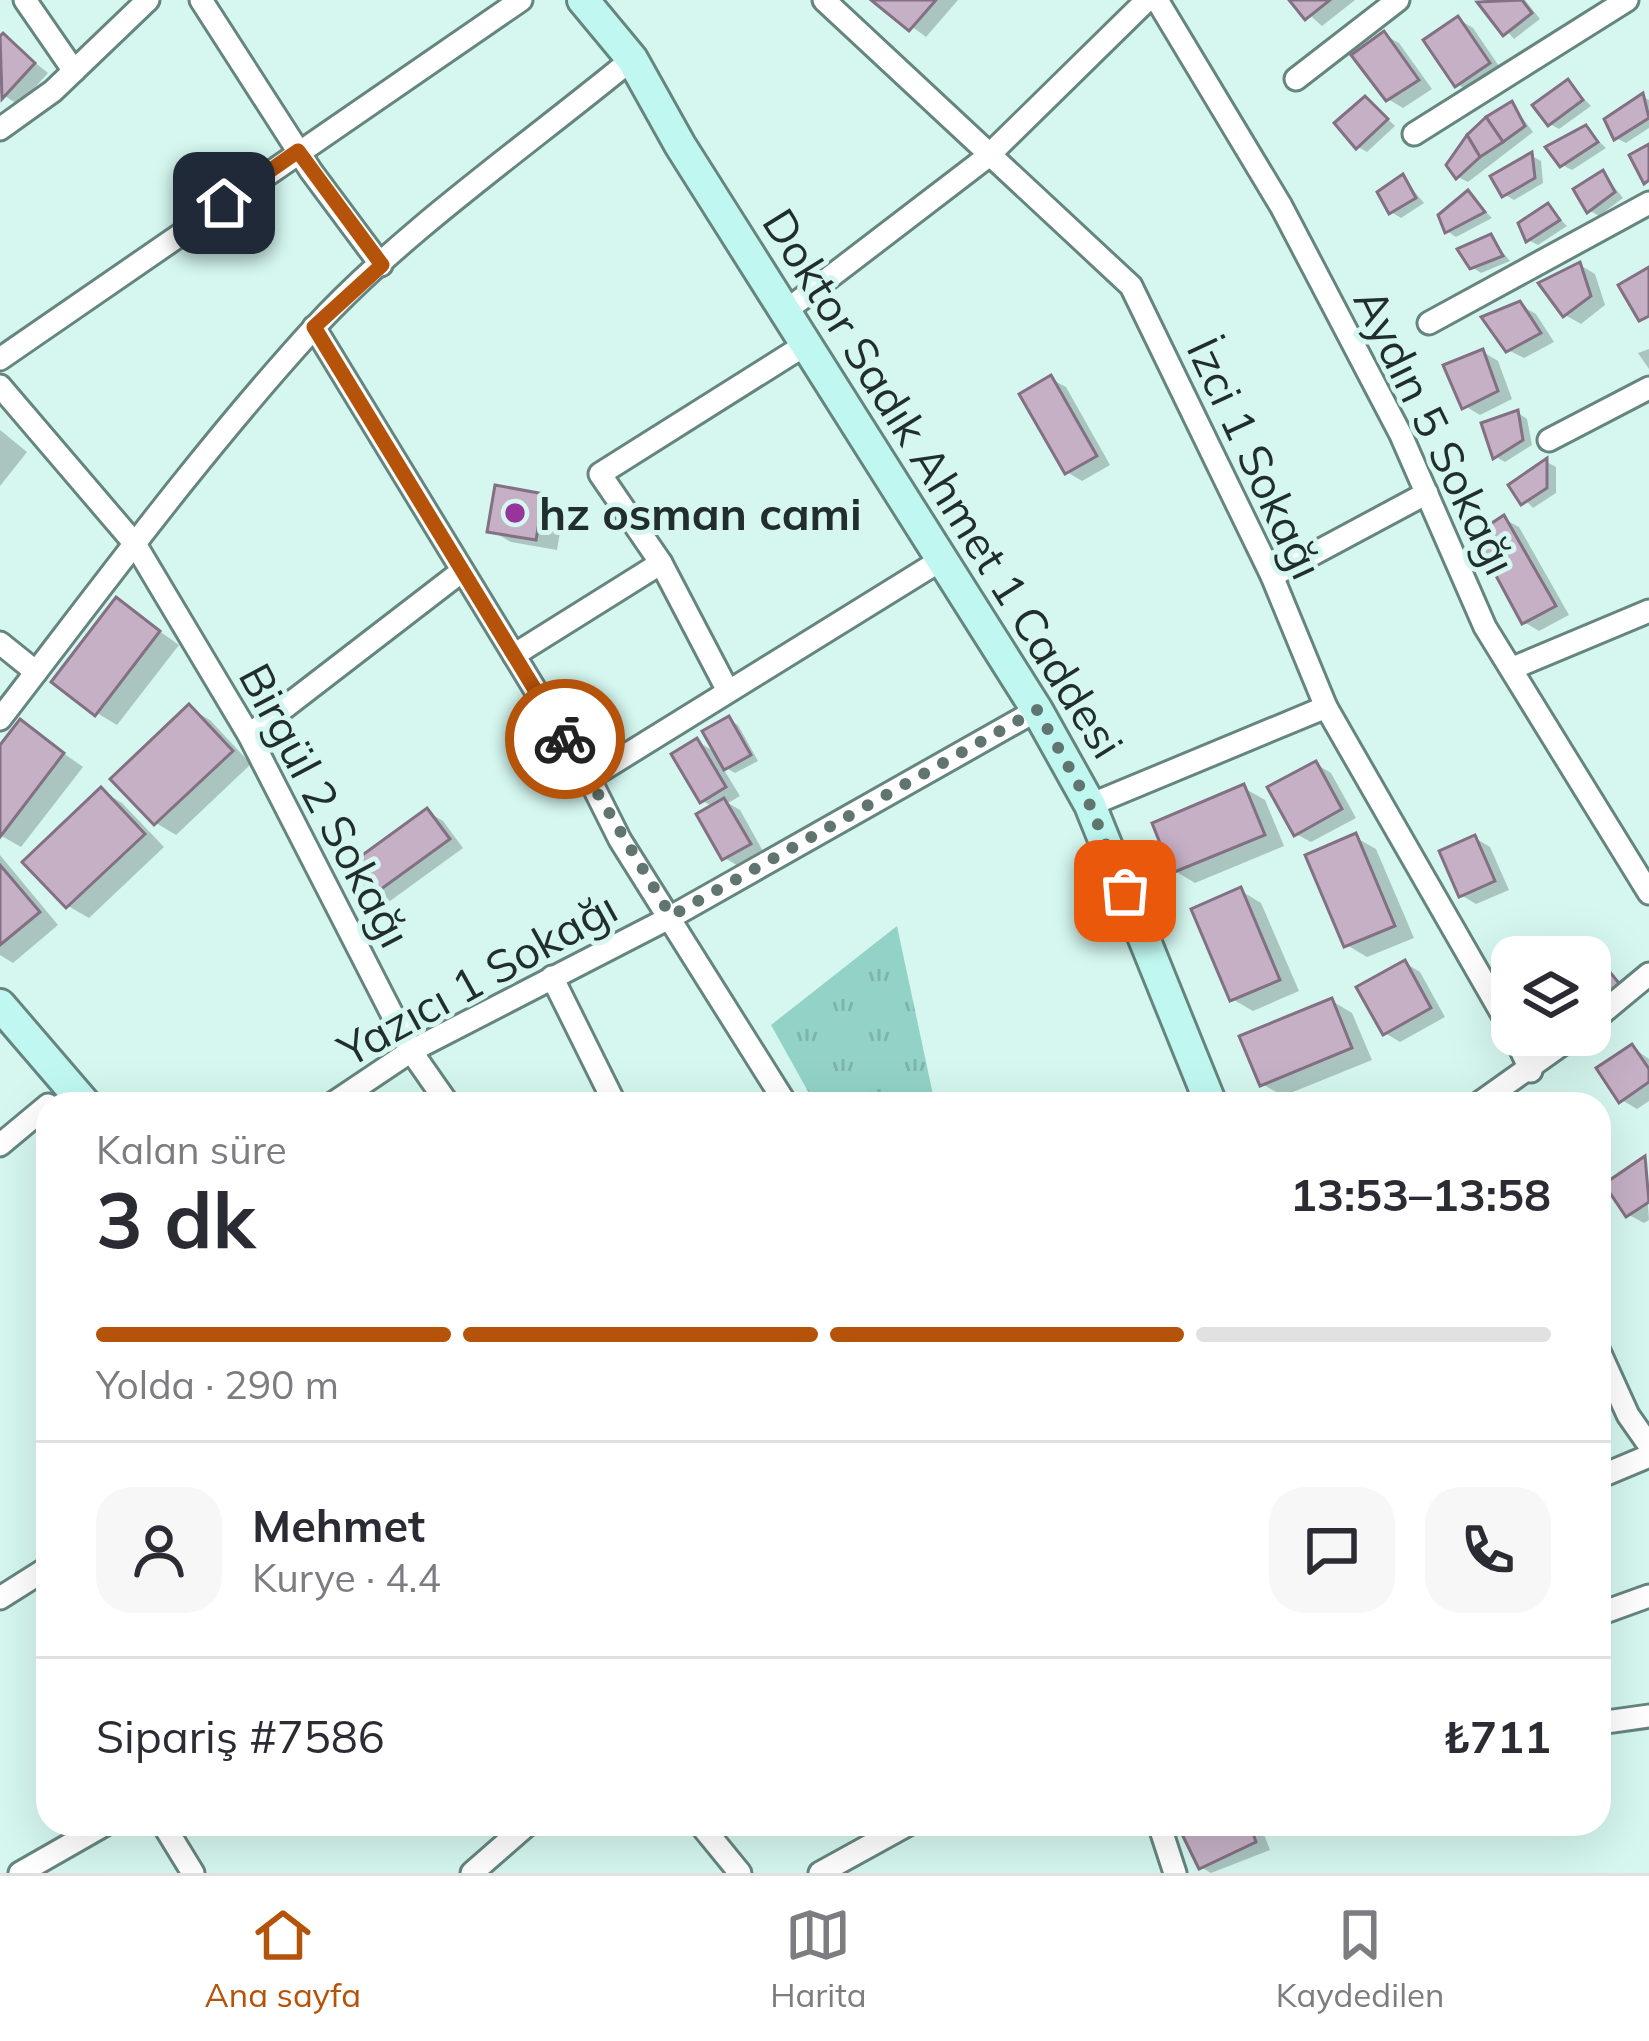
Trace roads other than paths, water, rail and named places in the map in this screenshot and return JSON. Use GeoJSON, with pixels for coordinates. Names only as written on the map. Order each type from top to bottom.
{"type":"FeatureCollection","features":[{"type":"Feature","properties":{"kind":"street"},"geometry":{"type":"LineString","coordinates":[[25,0],[74,71]]}},
{"type":"Feature","properties":{"kind":"street"},"geometry":{"type":"LineString","coordinates":[[0,129],[74,71],[148,0]]}},
{"type":"Feature","properties":{"kind":"street"},"geometry":{"type":"LineString","coordinates":[[201,0],[298,151],[382,265]]}},
{"type":"Feature","properties":{"kind":"street"},"geometry":{"type":"LineString","coordinates":[[0,359],[521,0]]}},
{"type":"Feature","properties":{"kind":"street","name":"Doktor Sadık Ahmet 1 Caddesi"},"geometry":{"type":"LineString","coordinates":[[583,0],[632,59],[680,145],[1037,710],[1090,805],[1206,1092]]}},
{"type":"Feature","properties":{"kind":"street","name":"İzci 1 Sokağı"},"geometry":{"type":"LineString","coordinates":[[824,0],[987,157],[1131,286],[1272,577],[1326,706],[1491,995]]}},
{"type":"Feature","properties":{"kind":"street"},"geometry":{"type":"LineString","coordinates":[[787,310],[987,157],[1147,0]]}},
{"type":"Feature","properties":{"kind":"street","name":"Aydın 5 Sokağı"},"geometry":{"type":"LineString","coordinates":[[1157,0],[1281,206],[1427,493],[1485,627],[1649,893]]}},
{"type":"Feature","properties":{"kind":"street"},"geometry":{"type":"LineString","coordinates":[[1296,79],[1398,0]]}},
{"type":"Feature","properties":{"kind":"street"},"geometry":{"type":"LineString","coordinates":[[1414,134],[1627,0]]}},
{"type":"Feature","properties":{"kind":"street"},"geometry":{"type":"LineString","coordinates":[[0,719],[135,544],[314,327],[632,59]]}},
{"type":"Feature","properties":{"kind":"street"},"geometry":{"type":"LineString","coordinates":[[1429,323],[1649,203]]}},
{"type":"Feature","properties":{"kind":"street"},"geometry":{"type":"LineString","coordinates":[[314,327],[589,778],[620,840],[779,1092]]}},
{"type":"Feature","properties":{"kind":"street"},"geometry":{"type":"LineString","coordinates":[[728,691],[661,563],[600,474],[808,343]]}},
{"type":"Feature","properties":{"kind":"street","name":"Birgül 2 Sokağı"},"geometry":{"type":"LineString","coordinates":[[0,386],[135,544],[249,734],[412,1052],[440,1092]]}},
{"type":"Feature","properties":{"kind":"street"},"geometry":{"type":"LineString","coordinates":[[1549,440],[1649,388]]}},
{"type":"Feature","properties":{"kind":"street"},"geometry":{"type":"LineString","coordinates":[[1272,577],[1427,493]]}},
{"type":"Feature","properties":{"kind":"street"},"geometry":{"type":"LineString","coordinates":[[589,778],[941,560]]}},
{"type":"Feature","properties":{"kind":"street"},"geometry":{"type":"LineString","coordinates":[[514,655],[661,563]]}},
{"type":"Feature","properties":{"kind":"street"},"geometry":{"type":"LineString","coordinates":[[249,734],[462,571]]}},
{"type":"Feature","properties":{"kind":"street"},"geometry":{"type":"LineString","coordinates":[[1513,668],[1649,611]]}},
{"type":"Feature","properties":{"kind":"street"},"geometry":{"type":"LineString","coordinates":[[0,643],[36,672]]}},
{"type":"Feature","properties":{"kind":"street"},"geometry":{"type":"LineString","coordinates":[[1090,805],[1326,706]]}},
{"type":"Feature","properties":{"kind":"street","name":"Yazıcı 1 Sokağı"},"geometry":{"type":"LineString","coordinates":[[350,1092],[412,1052],[671,916],[1037,710]]}},
{"type":"Feature","properties":{"kind":"street"},"geometry":{"type":"LineString","coordinates":[[1611,1006],[1649,974]]}},
{"type":"Feature","properties":{"kind":"street"},"geometry":{"type":"LineString","coordinates":[[552,977],[609,1092]]}},
{"type":"Feature","properties":{"kind":"street"},"geometry":{"type":"LineString","coordinates":[[0,1005],[58,1092]]}},
{"type":"Feature","properties":{"kind":"street","name":"İzci 1 Sokağı"},"geometry":{"type":"LineString","coordinates":[[1524,1056],[1532,1071]]}},
{"type":"Feature","properties":{"kind":"street"},"geometry":{"type":"LineString","coordinates":[[1498,1092],[1550,1056]]}},
{"type":"Feature","properties":{"kind":"street"},"geometry":{"type":"LineString","coordinates":[[0,1145],[36,1119]]}},
{"type":"Feature","properties":{"kind":"street"},"geometry":{"type":"LineString","coordinates":[[1611,1377],[1649,1445]]}},
{"type":"Feature","properties":{"kind":"street"},"geometry":{"type":"LineString","coordinates":[[1611,1472],[1649,1456]]}},
{"type":"Feature","properties":{"kind":"street"},"geometry":{"type":"LineString","coordinates":[[0,1598],[36,1575]]}},
{"type":"Feature","properties":{"kind":"street"},"geometry":{"type":"LineString","coordinates":[[1611,1609],[1649,1596]]}},
{"type":"Feature","properties":{"kind":"street"},"geometry":{"type":"LineString","coordinates":[[1611,1721],[1649,1716]]}},
{"type":"Feature","properties":{"kind":"street"},"geometry":{"type":"LineString","coordinates":[[20,1873],[85,1836]]}},
{"type":"Feature","properties":{"kind":"street"},"geometry":{"type":"LineString","coordinates":[[170,1836],[193,1873]]}},
{"type":"Feature","properties":{"kind":"street"},"geometry":{"type":"LineString","coordinates":[[472,1873],[514,1836]]}},
{"type":"Feature","properties":{"kind":"street"},"geometry":{"type":"LineString","coordinates":[[710,1836],[740,1873]]}},
{"type":"Feature","properties":{"kind":"street"},"geometry":{"type":"LineString","coordinates":[[820,1873],[887,1836]]}},
{"type":"Feature","properties":{"kind":"street"},"geometry":{"type":"LineString","coordinates":[[1164,1836],[1175,1873]]}},
{"type":"Feature","properties":{"kind":"place","name":"hz osman cami"},"geometry":{"type":"Point","coordinates":[515,513]}}]}
